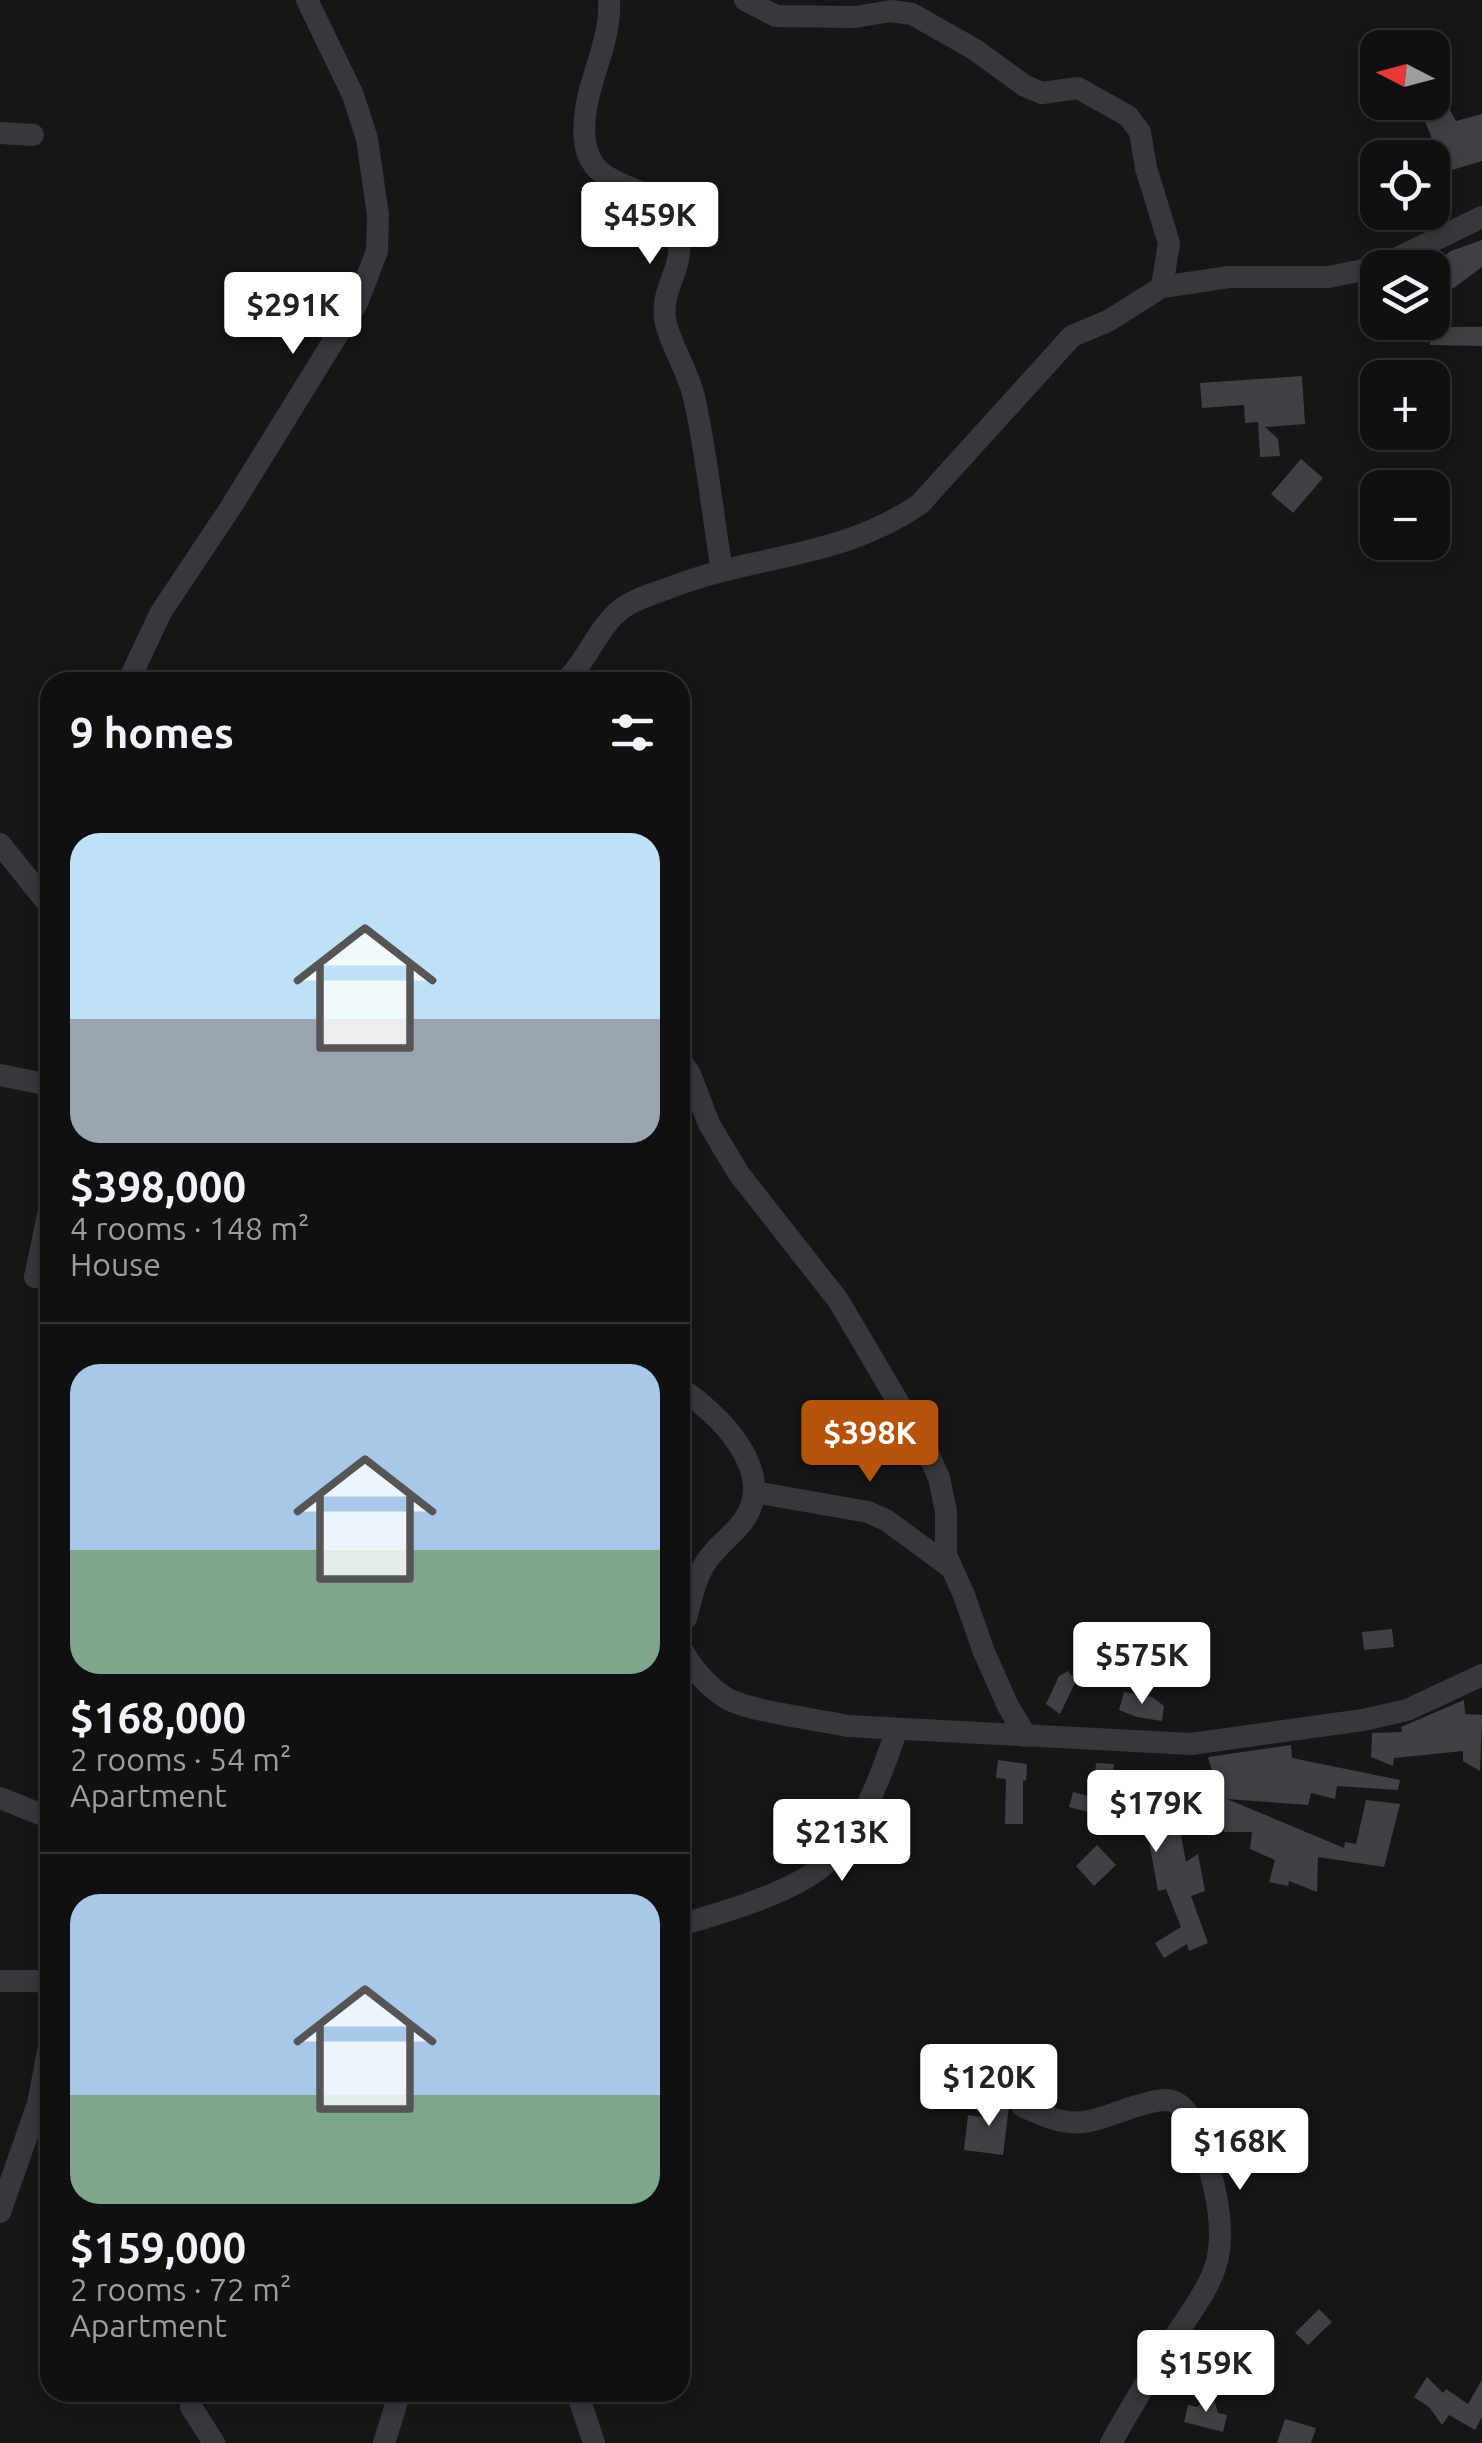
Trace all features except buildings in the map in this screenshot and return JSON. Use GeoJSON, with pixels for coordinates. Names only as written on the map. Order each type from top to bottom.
{"type":"FeatureCollection","features":[{"type":"Feature","properties":{"kind":"street"},"geometry":{"type":"LineString","coordinates":[[133,672],[160,612],[232,507],[357,303],[377,251],[378,216],[366,139],[353,95],[307,0]]}},
{"type":"Feature","properties":{"kind":"street"},"geometry":{"type":"LineString","coordinates":[[609,0],[609,27],[587,102],[585,142],[589,160],[600,174],[659,202],[670,213],[676,228],[679,264],[666,297],[664,317],[694,395],[722,570]]}},
{"type":"Feature","properties":{"kind":"street"},"geometry":{"type":"LineString","coordinates":[[745,0],[776,16],[854,18],[891,11],[912,14],[974,49],[1025,86],[1042,92],[1078,88],[1128,116],[1140,132],[1154,198],[1169,243],[1162,287]]}},
{"type":"Feature","properties":{"kind":"street"},"geometry":{"type":"LineString","coordinates":[[0,133],[34,135]]}},
{"type":"Feature","properties":{"kind":"street"},"geometry":{"type":"LineString","coordinates":[[573,672],[623,607],[722,570],[822,550],[891,524],[920,504],[1072,336],[1108,321],[1162,287],[1229,277],[1328,277],[1379,267],[1482,217]]}},
{"type":"Feature","properties":{"kind":"street"},"geometry":{"type":"LineString","coordinates":[[0,844],[40,894]]}},
{"type":"Feature","properties":{"kind":"street"},"geometry":{"type":"LineString","coordinates":[[690,1074],[708,1124],[738,1174],[838,1300],[927,1450],[939,1478],[946,1511],[944,1540],[950,1566],[1008,1706],[1026,1736]]}},
{"type":"Feature","properties":{"kind":"street"},"geometry":{"type":"LineString","coordinates":[[0,1075],[40,1083]]}},
{"type":"Feature","properties":{"kind":"street"},"geometry":{"type":"LineString","coordinates":[[36,1277],[40,1257]]}},
{"type":"Feature","properties":{"kind":"street"},"geometry":{"type":"LineString","coordinates":[[690,1394],[737,1440],[752,1472],[754,1492],[744,1520],[702,1567],[690,1605]]}},
{"type":"Feature","properties":{"kind":"street"},"geometry":{"type":"LineString","coordinates":[[754,1492],[868,1512],[886,1520],[950,1566]]}},
{"type":"Feature","properties":{"kind":"street"},"geometry":{"type":"LineString","coordinates":[[690,1661],[729,1700],[848,1726],[1157,1744],[1246,1739],[1363,1720],[1407,1710],[1482,1675]]}},
{"type":"Feature","properties":{"kind":"street"},"geometry":{"type":"LineString","coordinates":[[690,1922],[768,1895],[828,1862],[846,1840],[879,1780],[898,1728]]}},
{"type":"Feature","properties":{"kind":"street"},"geometry":{"type":"LineString","coordinates":[[0,1798],[40,1814]]}},
{"type":"Feature","properties":{"kind":"street"},"geometry":{"type":"LineString","coordinates":[[0,1981],[40,1982]]}},
{"type":"Feature","properties":{"kind":"street"},"geometry":{"type":"LineString","coordinates":[[0,2212],[40,2094]]}},
{"type":"Feature","properties":{"kind":"street"},"geometry":{"type":"LineString","coordinates":[[1022,2106],[1066,2124],[1096,2121],[1145,2103],[1166,2100],[1178,2104],[1191,2116],[1211,2175],[1219,2251],[1214,2268],[1201,2298],[1111,2443]]}},
{"type":"Feature","properties":{"kind":"street"},"geometry":{"type":"LineString","coordinates":[[191,2402],[214,2443]]}},
{"type":"Feature","properties":{"kind":"street"},"geometry":{"type":"LineString","coordinates":[[384,2443],[397,2402]]}},
{"type":"Feature","properties":{"kind":"street"},"geometry":{"type":"LineString","coordinates":[[580,2402],[594,2443]]}}]}
